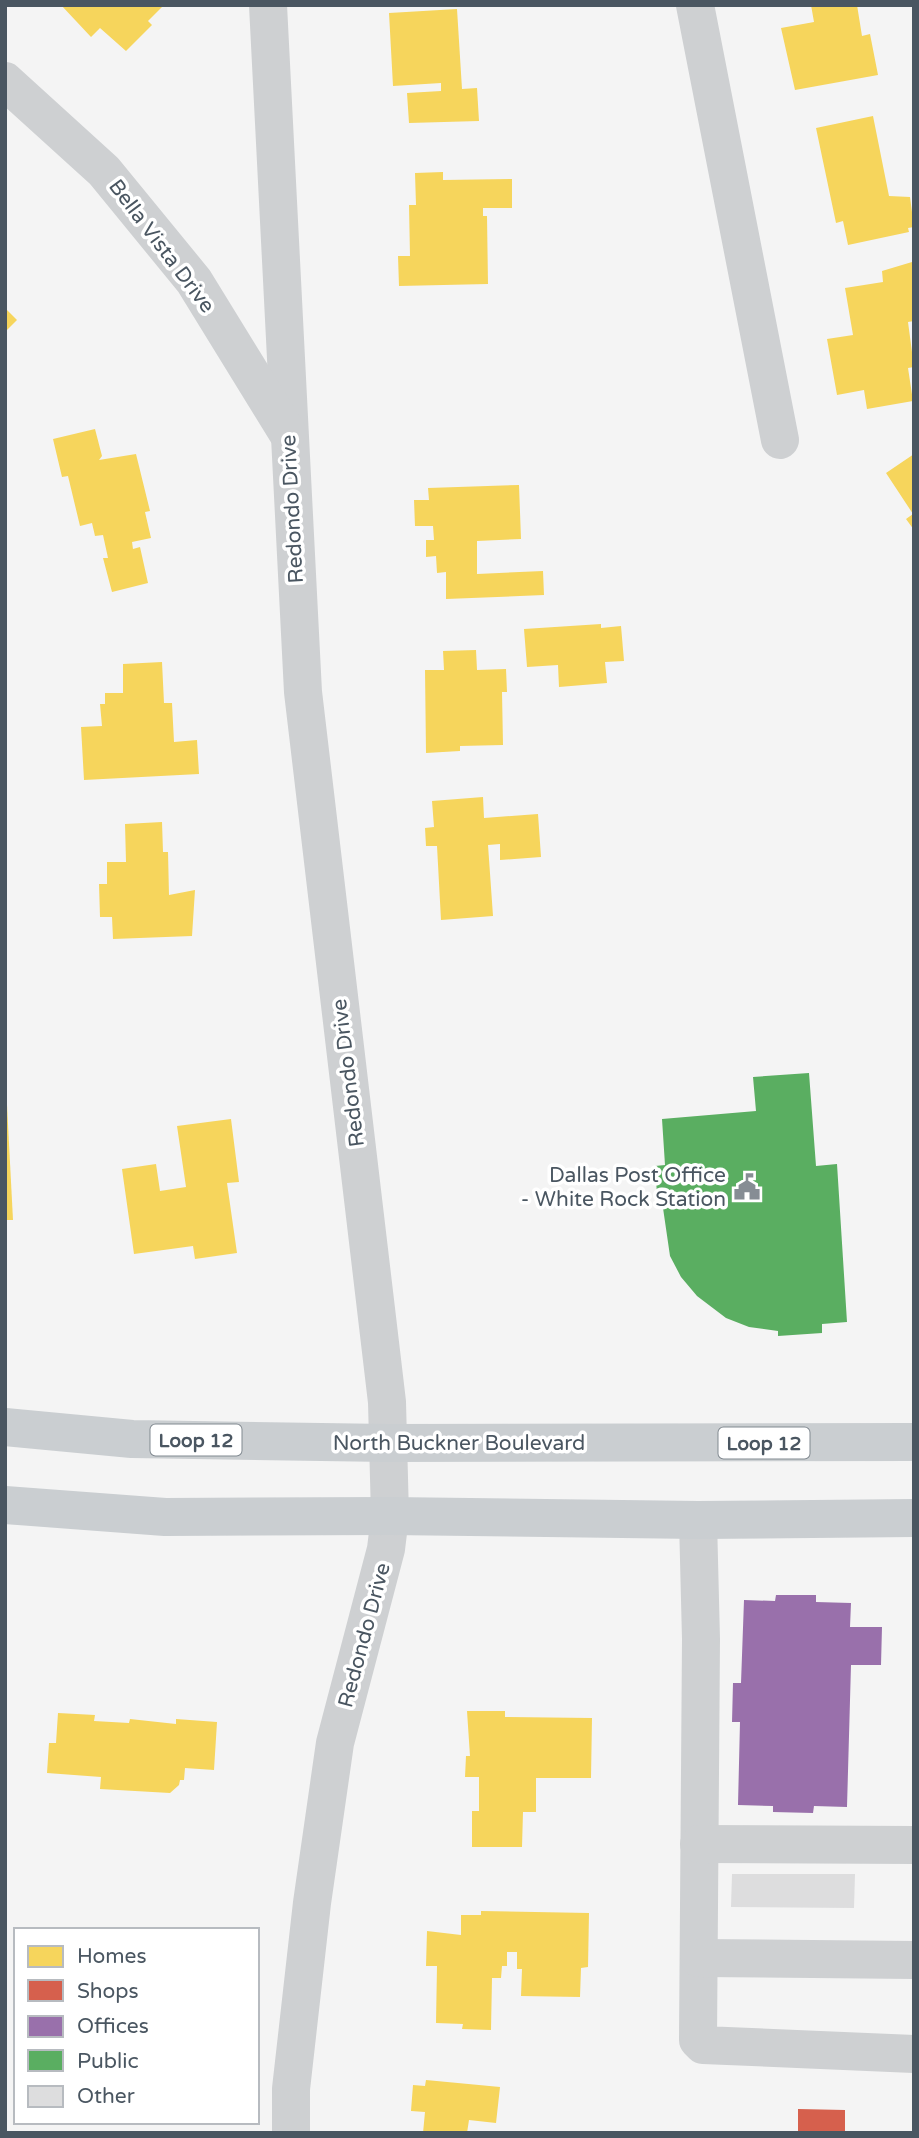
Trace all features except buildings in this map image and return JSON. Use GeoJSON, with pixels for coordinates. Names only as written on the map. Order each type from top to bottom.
{"type":"FeatureCollection","features":[{"type":"Feature","properties":{"kind":"main road","name":"North Buckner Boulevard"},"geometry":{"type":"LineString","coordinates":[[5,1427],[131,1439],[388,1443],[914,1442]]}},
{"type":"Feature","properties":{"kind":"main road"},"geometry":{"type":"LineString","coordinates":[[5,1505],[165,1517],[390,1516],[698,1520],[914,1518]]}},
{"type":"Feature","properties":{"kind":"street","name":"Redondo Drive"},"geometry":{"type":"LineString","coordinates":[[268,5],[303,692],[387,1402],[390,1516],[386,1549],[335,1744],[312,1903],[294,2062],[291,2133]]}},
{"type":"Feature","properties":{"kind":"street"},"geometry":{"type":"LineString","coordinates":[[695,5],[780,440]]}},
{"type":"Feature","properties":{"kind":"street","name":"Bella Vista Drive"},"geometry":{"type":"LineString","coordinates":[[5,81],[104,171],[194,281],[288,434]]}},
{"type":"Feature","properties":{"kind":"street"},"geometry":{"type":"LineString","coordinates":[[698,1520],[701,1639],[698,2040],[703,2045],[914,2054]]}},
{"type":"Feature","properties":{"kind":"street"},"geometry":{"type":"LineString","coordinates":[[699,1844],[914,1845]]}},
{"type":"Feature","properties":{"kind":"street"},"geometry":{"type":"LineString","coordinates":[[699,1958],[914,1960]]}},
{"type":"Feature","properties":{"kind":"place","name":"Dallas Post Office - White Rock Station"},"geometry":{"type":"Point","coordinates":[747,1187]}}]}
